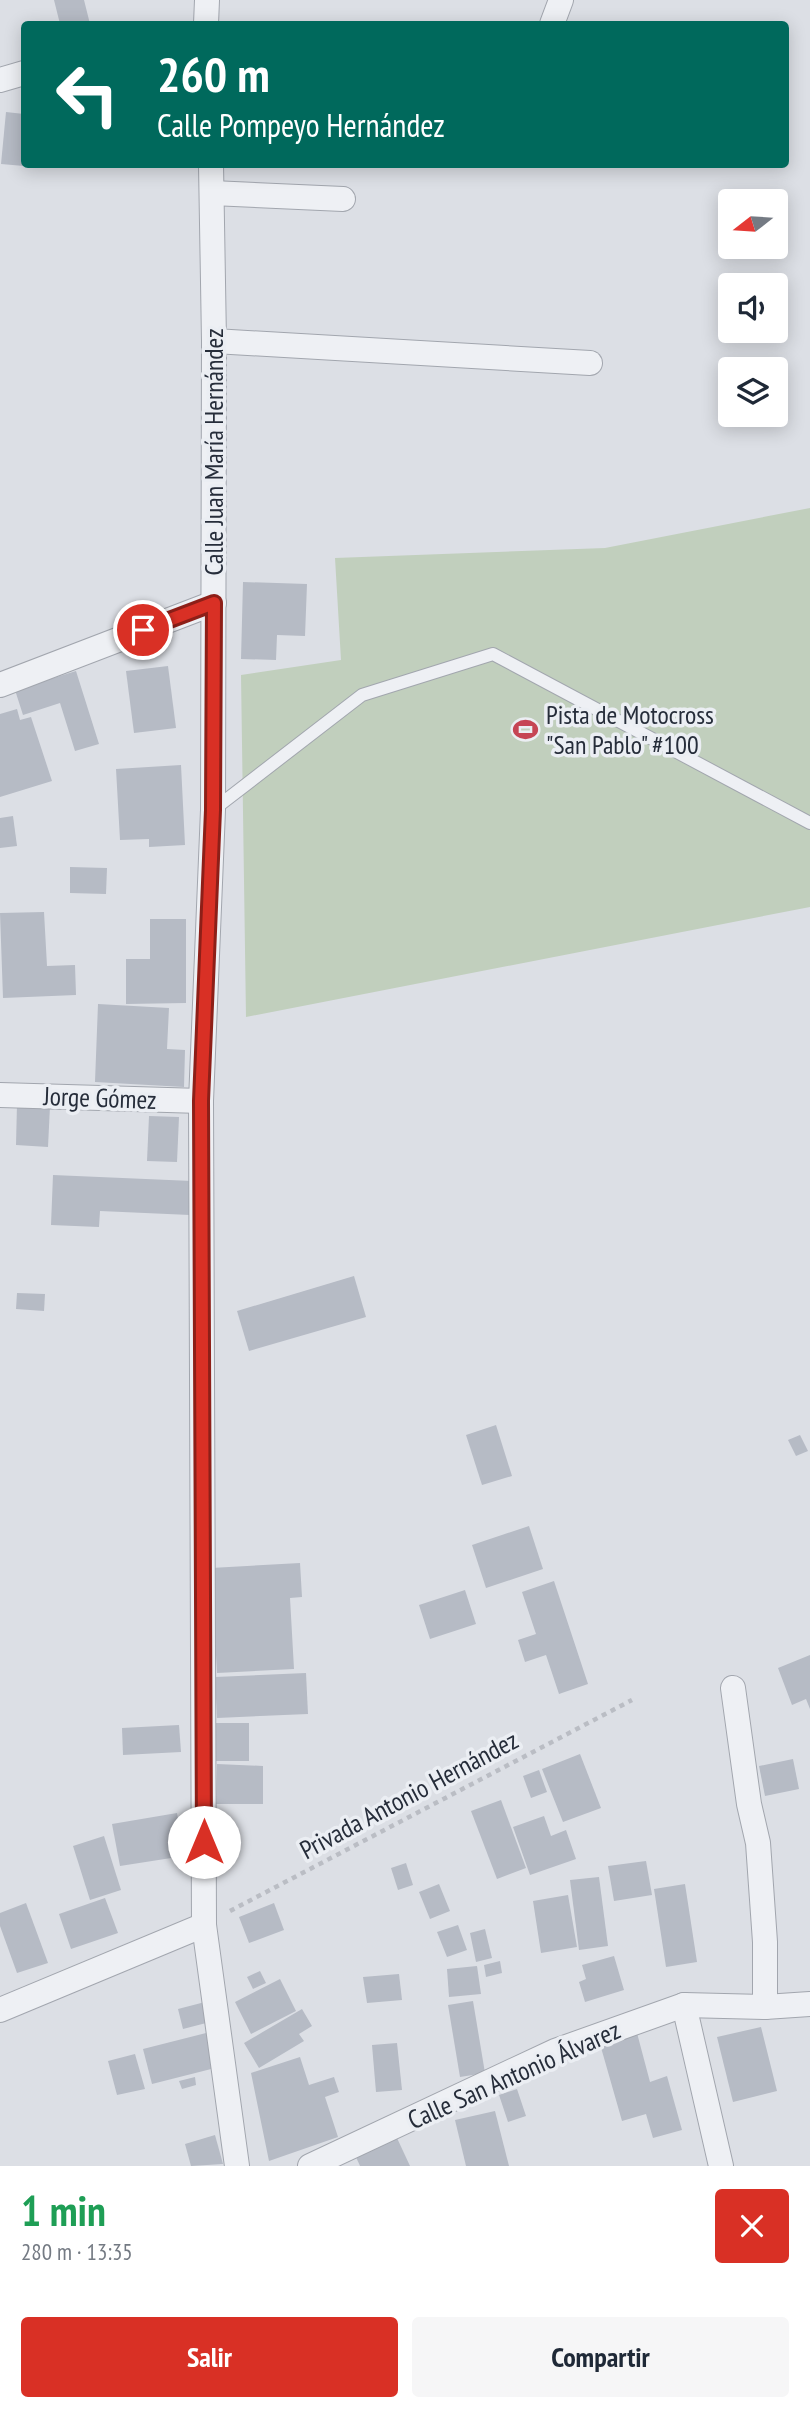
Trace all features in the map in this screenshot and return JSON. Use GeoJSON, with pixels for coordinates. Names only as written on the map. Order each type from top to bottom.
{"type":"FeatureCollection","features":[{"type":"Feature","properties":{"kind":"street"},"geometry":{"type":"LineString","coordinates":[[553,21],[561,0]]}},
{"type":"Feature","properties":{"kind":"street"},"geometry":{"type":"LineString","coordinates":[[0,80],[21,75]]}},
{"type":"Feature","properties":{"kind":"street","name":"Calle Juan María Hernández"},"geometry":{"type":"LineString","coordinates":[[211,168],[214,341],[213,810],[201,1101],[204,1925],[237,2166]]}},
{"type":"Feature","properties":{"kind":"street"},"geometry":{"type":"LineString","coordinates":[[212,193],[343,199]]}},
{"type":"Feature","properties":{"kind":"street"},"geometry":{"type":"LineString","coordinates":[[214,341],[590,363]]}},
{"type":"Feature","properties":{"kind":"street"},"geometry":{"type":"LineString","coordinates":[[0,685],[214,603]]}},
{"type":"Feature","properties":{"kind":"street","name":"Jorge Gómez"},"geometry":{"type":"LineString","coordinates":[[0,1095],[201,1101]]}},
{"type":"Feature","properties":{"kind":"street"},"geometry":{"type":"LineString","coordinates":[[733,1688],[749,1804],[758,1843],[765,1942],[765,2007]]}},
{"type":"Feature","properties":{"kind":"street"},"geometry":{"type":"LineString","coordinates":[[0,2010],[204,1925]]}},
{"type":"Feature","properties":{"kind":"street"},"geometry":{"type":"LineString","coordinates":[[721,2166],[684,2005],[765,2007],[810,2004]]}},
{"type":"Feature","properties":{"kind":"street","name":"Calle San Antonio Álvarez"},"geometry":{"type":"LineString","coordinates":[[310,2166],[555,2052],[684,2005]]}},
{"type":"Feature","properties":{"kind":"lane"},"geometry":{"type":"LineString","coordinates":[[213,810],[362,695],[493,654],[810,823]]}},
{"type":"Feature","properties":{"kind":"path","name":"Privada Antonio Hernández"},"geometry":{"type":"LineString","coordinates":[[204,1925],[632,1700]]}},
{"type":"Feature","properties":{"kind":"green space","name":"Pista de Motocross \"San Pablo\" #100"},"geometry":{"type":"Polygon","coordinates":[[[810,508],[810,907],[246,1017],[241,675],[341,660],[335,558],[605,548],[810,508]]]}},
{"type":"Feature","properties":{"kind":"building"},"geometry":{"type":"Polygon","coordinates":[[[54,0],[84,0],[89,21],[59,21],[54,0]]]}},
{"type":"Feature","properties":{"kind":"building"},"geometry":{"type":"Polygon","coordinates":[[[6,112],[21,114],[21,166],[1,164],[6,112]]]}},
{"type":"Feature","properties":{"kind":"building"},"geometry":{"type":"Polygon","coordinates":[[[243,582],[307,584],[305,636],[277,635],[276,660],[241,659],[243,582]]]}},
{"type":"Feature","properties":{"kind":"building"},"geometry":{"type":"Polygon","coordinates":[[[168,666],[176,728],[134,733],[126,671],[168,666]]]}},
{"type":"Feature","properties":{"kind":"building"},"geometry":{"type":"Polygon","coordinates":[[[76,671],[99,744],[75,751],[60,703],[23,715],[15,690],[76,671]]]}},
{"type":"Feature","properties":{"kind":"building"},"geometry":{"type":"Polygon","coordinates":[[[17,709],[20,720],[31,717],[52,781],[0,797],[0,714],[17,709]]]}},
{"type":"Feature","properties":{"kind":"building"},"geometry":{"type":"Polygon","coordinates":[[[181,765],[185,845],[149,847],[149,839],[120,840],[116,769],[181,765]]]}},
{"type":"Feature","properties":{"kind":"building"},"geometry":{"type":"Polygon","coordinates":[[[13,816],[17,846],[0,848],[0,818],[13,816]]]}},
{"type":"Feature","properties":{"kind":"building"},"geometry":{"type":"Polygon","coordinates":[[[70,867],[107,868],[106,894],[70,893],[70,867]]]}},
{"type":"Feature","properties":{"kind":"building"},"geometry":{"type":"Polygon","coordinates":[[[44,912],[47,966],[75,965],[76,995],[3,998],[0,913],[44,912]]]}},
{"type":"Feature","properties":{"kind":"building"},"geometry":{"type":"Polygon","coordinates":[[[150,919],[186,919],[186,1003],[126,1004],[126,959],[150,959],[150,919]]]}},
{"type":"Feature","properties":{"kind":"building"},"geometry":{"type":"Polygon","coordinates":[[[98,1004],[169,1008],[167,1049],[185,1050],[184,1087],[95,1082],[98,1004]]]}},
{"type":"Feature","properties":{"kind":"building"},"geometry":{"type":"Polygon","coordinates":[[[17,1104],[50,1106],[48,1147],[16,1145],[17,1104]]]}},
{"type":"Feature","properties":{"kind":"building"},"geometry":{"type":"Polygon","coordinates":[[[149,1116],[179,1117],[177,1162],[147,1161],[149,1116]]]}},
{"type":"Feature","properties":{"kind":"building"},"geometry":{"type":"Polygon","coordinates":[[[53,1175],[192,1181],[190,1215],[100,1211],[99,1227],[51,1225],[53,1175]]]}},
{"type":"Feature","properties":{"kind":"building"},"geometry":{"type":"Polygon","coordinates":[[[354,1276],[366,1317],[249,1351],[237,1311],[354,1276]]]}},
{"type":"Feature","properties":{"kind":"building"},"geometry":{"type":"Polygon","coordinates":[[[17,1293],[45,1294],[44,1311],[16,1309],[17,1293]]]}},
{"type":"Feature","properties":{"kind":"building"},"geometry":{"type":"Polygon","coordinates":[[[496,1425],[512,1476],[482,1485],[466,1435],[496,1425]]]}},
{"type":"Feature","properties":{"kind":"building"},"geometry":{"type":"Polygon","coordinates":[[[800,1435],[808,1451],[796,1456],[788,1440],[800,1435]]]}},
{"type":"Feature","properties":{"kind":"building"},"geometry":{"type":"Polygon","coordinates":[[[529,1526],[543,1569],[486,1588],[472,1545],[529,1526]]]}},
{"type":"Feature","properties":{"kind":"building"},"geometry":{"type":"Polygon","coordinates":[[[300,1563],[302,1597],[290,1598],[294,1669],[217,1673],[211,1568],[300,1563]]]}},
{"type":"Feature","properties":{"kind":"building"},"geometry":{"type":"Polygon","coordinates":[[[554,1581],[588,1684],[559,1694],[546,1655],[525,1662],[518,1640],[536,1634],[522,1592],[554,1581]]]}},
{"type":"Feature","properties":{"kind":"building"},"geometry":{"type":"Polygon","coordinates":[[[465,1590],[476,1624],[430,1639],[419,1605],[465,1590]]]}},
{"type":"Feature","properties":{"kind":"building"},"geometry":{"type":"Polygon","coordinates":[[[810,1655],[810,1709],[806,1699],[792,1705],[778,1668],[810,1655]]]}},
{"type":"Feature","properties":{"kind":"building"},"geometry":{"type":"Polygon","coordinates":[[[306,1673],[308,1714],[217,1718],[215,1677],[306,1673]]]}},
{"type":"Feature","properties":{"kind":"building"},"geometry":{"type":"Polygon","coordinates":[[[215,1723],[249,1723],[249,1761],[215,1761],[215,1723]]]}},
{"type":"Feature","properties":{"kind":"building"},"geometry":{"type":"Polygon","coordinates":[[[179,1725],[181,1752],[123,1755],[122,1728],[179,1725]]]}},
{"type":"Feature","properties":{"kind":"building"},"geometry":{"type":"Polygon","coordinates":[[[580,1754],[601,1808],[563,1822],[542,1769],[580,1754]]]}},
{"type":"Feature","properties":{"kind":"building"},"geometry":{"type":"Polygon","coordinates":[[[793,1759],[799,1789],[765,1796],[759,1766],[793,1759]]]}},
{"type":"Feature","properties":{"kind":"building"},"geometry":{"type":"Polygon","coordinates":[[[217,1764],[263,1766],[263,1804],[216,1804],[217,1764]]]}},
{"type":"Feature","properties":{"kind":"building"},"geometry":{"type":"Polygon","coordinates":[[[539,1770],[547,1792],[531,1798],[523,1776],[539,1770]]]}},
{"type":"Feature","properties":{"kind":"building"},"geometry":{"type":"Polygon","coordinates":[[[501,1800],[526,1868],[497,1879],[471,1811],[501,1800]]]}},
{"type":"Feature","properties":{"kind":"building"},"geometry":{"type":"Polygon","coordinates":[[[177,1813],[184,1856],[120,1866],[112,1824],[177,1813]]]}},
{"type":"Feature","properties":{"kind":"building"},"geometry":{"type":"Polygon","coordinates":[[[544,1816],[551,1836],[566,1830],[576,1859],[530,1875],[513,1827],[544,1816]]]}},
{"type":"Feature","properties":{"kind":"building"},"geometry":{"type":"Polygon","coordinates":[[[104,1836],[121,1890],[90,1900],[73,1846],[104,1836]]]}},
{"type":"Feature","properties":{"kind":"building"},"geometry":{"type":"Polygon","coordinates":[[[646,1861],[652,1895],[614,1901],[608,1866],[646,1861]]]}},
{"type":"Feature","properties":{"kind":"building"},"geometry":{"type":"Polygon","coordinates":[[[406,1863],[413,1885],[398,1890],[391,1868],[406,1863]]]}},
{"type":"Feature","properties":{"kind":"building"},"geometry":{"type":"Polygon","coordinates":[[[599,1877],[608,1946],[579,1950],[570,1880],[599,1877]]]}},
{"type":"Feature","properties":{"kind":"building"},"geometry":{"type":"Polygon","coordinates":[[[439,1884],[450,1911],[430,1919],[419,1892],[439,1884]]]}},
{"type":"Feature","properties":{"kind":"building"},"geometry":{"type":"Polygon","coordinates":[[[685,1884],[697,1962],[666,1967],[654,1889],[685,1884]]]}},
{"type":"Feature","properties":{"kind":"building"},"geometry":{"type":"Polygon","coordinates":[[[568,1895],[577,1947],[541,1953],[533,1901],[568,1895]]]}},
{"type":"Feature","properties":{"kind":"building"},"geometry":{"type":"Polygon","coordinates":[[[105,1898],[118,1933],[71,1949],[59,1914],[105,1898]]]}},
{"type":"Feature","properties":{"kind":"building"},"geometry":{"type":"Polygon","coordinates":[[[26,1903],[48,1963],[17,1973],[0,1926],[0,1913],[26,1903]]]}},
{"type":"Feature","properties":{"kind":"building"},"geometry":{"type":"Polygon","coordinates":[[[274,1903],[284,1930],[249,1943],[239,1917],[274,1903]]]}},
{"type":"Feature","properties":{"kind":"building"},"geometry":{"type":"Polygon","coordinates":[[[458,1925],[467,1950],[447,1957],[437,1932],[458,1925]]]}},
{"type":"Feature","properties":{"kind":"building"},"geometry":{"type":"Polygon","coordinates":[[[485,1929],[492,1958],[476,1962],[470,1933],[485,1929]]]}},
{"type":"Feature","properties":{"kind":"building"},"geometry":{"type":"Polygon","coordinates":[[[614,1956],[624,1990],[585,2002],[579,1982],[586,1979],[582,1965],[614,1956]]]}},
{"type":"Feature","properties":{"kind":"building"},"geometry":{"type":"Polygon","coordinates":[[[500,1961],[502,1973],[486,1977],[484,1965],[500,1961]]]}},
{"type":"Feature","properties":{"kind":"building"},"geometry":{"type":"Polygon","coordinates":[[[477,1966],[481,1994],[449,1997],[447,1969],[477,1966]]]}},
{"type":"Feature","properties":{"kind":"building"},"geometry":{"type":"Polygon","coordinates":[[[260,1971],[266,1983],[253,1989],[247,1977],[260,1971]]]}},
{"type":"Feature","properties":{"kind":"building"},"geometry":{"type":"Polygon","coordinates":[[[399,1974],[402,2000],[367,2003],[363,1977],[399,1974]]]}},
{"type":"Feature","properties":{"kind":"building"},"geometry":{"type":"Polygon","coordinates":[[[280,1979],[296,2011],[251,2034],[235,2002],[280,1979]]]}},
{"type":"Feature","properties":{"kind":"building"},"geometry":{"type":"Polygon","coordinates":[[[473,2001],[485,2073],[460,2077],[448,2005],[473,2001]]]}},
{"type":"Feature","properties":{"kind":"building"},"geometry":{"type":"Polygon","coordinates":[[[205,2002],[210,2022],[183,2029],[178,2009],[205,2002]]]}},
{"type":"Feature","properties":{"kind":"building"},"geometry":{"type":"Polygon","coordinates":[[[302,2009],[312,2026],[299,2034],[304,2041],[259,2068],[244,2043],[302,2009]]]}},
{"type":"Feature","properties":{"kind":"building"},"geometry":{"type":"Polygon","coordinates":[[[761,2027],[777,2091],[733,2102],[717,2037],[761,2027]]]}},
{"type":"Feature","properties":{"kind":"building"},"geometry":{"type":"Polygon","coordinates":[[[210,2032],[219,2067],[152,2084],[143,2049],[210,2032]]]}},
{"type":"Feature","properties":{"kind":"building"},"geometry":{"type":"Polygon","coordinates":[[[637,2033],[650,2082],[667,2076],[682,2130],[653,2138],[646,2114],[622,2121],[600,2044],[637,2033]]]}},
{"type":"Feature","properties":{"kind":"building"},"geometry":{"type":"Polygon","coordinates":[[[397,2043],[402,2090],[376,2092],[372,2045],[397,2043]]]}},
{"type":"Feature","properties":{"kind":"building"},"geometry":{"type":"Polygon","coordinates":[[[135,2054],[145,2089],[117,2095],[108,2061],[135,2054]]]}},
{"type":"Feature","properties":{"kind":"building"},"geometry":{"type":"Polygon","coordinates":[[[300,2057],[309,2085],[334,2077],[339,2092],[325,2097],[338,2137],[269,2161],[251,2073],[300,2057]]]}},
{"type":"Feature","properties":{"kind":"building"},"geometry":{"type":"Polygon","coordinates":[[[195,2077],[196,2085],[182,2089],[179,2081],[195,2077]]]}},
{"type":"Feature","properties":{"kind":"building"},"geometry":{"type":"Polygon","coordinates":[[[517,2089],[526,2116],[508,2122],[499,2095],[517,2089]]]}},
{"type":"Feature","properties":{"kind":"building"},"geometry":{"type":"Polygon","coordinates":[[[495,2111],[509,2166],[466,2166],[455,2120],[495,2111]]]}},
{"type":"Feature","properties":{"kind":"building"},"geometry":{"type":"Polygon","coordinates":[[[215,2135],[223,2164],[191,2166],[185,2144],[215,2135]]]}},
{"type":"Feature","properties":{"kind":"building"},"geometry":{"type":"Polygon","coordinates":[[[397,2138],[410,2166],[360,2166],[356,2157],[397,2138]]]}},
{"type":"Feature","properties":{"kind":"place","name":"Pista de Motocross \"San Pablo\" #100"},"geometry":{"type":"Point","coordinates":[526,730]}},
{"type":"Feature","properties":{"kind":"route"},"geometry":{"type":"LineString","coordinates":[[143,630],[214,603],[213,810],[201,1101],[204,1842]]}}]}
